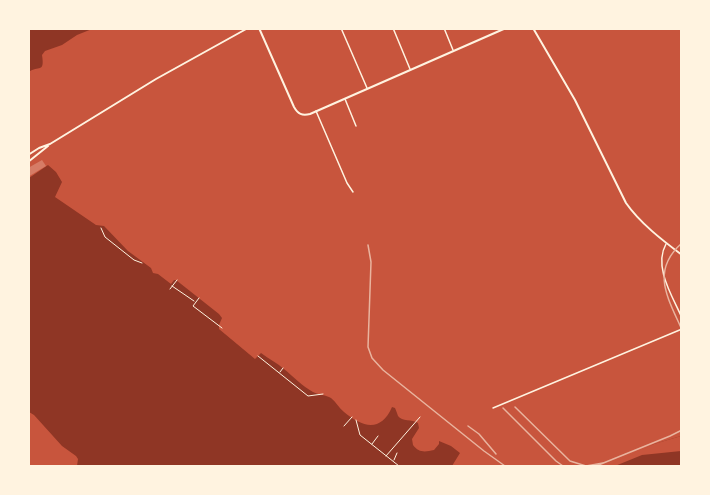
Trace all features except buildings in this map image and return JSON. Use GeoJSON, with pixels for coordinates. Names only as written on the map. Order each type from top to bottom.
{"type":"FeatureCollection","features":[{"type":"Feature","properties":{"kind":"main road"},"geometry":{"type":"LineString","coordinates":[[28,162],[50,144],[156,79],[248,28]]}},
{"type":"Feature","properties":{"kind":"main road"},"geometry":{"type":"LineString","coordinates":[[259,28],[294,107],[301,115],[367,89],[506,28]]}},
{"type":"Feature","properties":{"kind":"main road"},"geometry":{"type":"LineString","coordinates":[[533,28],[575,100],[626,203],[666,244],[681,255]]}},
{"type":"Feature","properties":{"kind":"main road"},"geometry":{"type":"LineString","coordinates":[[28,154],[50,144]]}},
{"type":"Feature","properties":{"kind":"street"},"geometry":{"type":"LineString","coordinates":[[341,28],[367,89]]}},
{"type":"Feature","properties":{"kind":"street"},"geometry":{"type":"LineString","coordinates":[[393,28],[411,70]]}},
{"type":"Feature","properties":{"kind":"street"},"geometry":{"type":"LineString","coordinates":[[444,28],[454,51]]}},
{"type":"Feature","properties":{"kind":"street"},"geometry":{"type":"LineString","coordinates":[[345,98],[356,126]]}},
{"type":"Feature","properties":{"kind":"street"},"geometry":{"type":"LineString","coordinates":[[315,111],[353,192]]}},
{"type":"Feature","properties":{"kind":"street"},"geometry":{"type":"LineString","coordinates":[[666,244],[663,249],[662,271],[681,318]]}},
{"type":"Feature","properties":{"kind":"street"},"geometry":{"type":"LineString","coordinates":[[493,408],[681,328]]}},
{"type":"Feature","properties":{"kind":"path"},"geometry":{"type":"LineString","coordinates":[[100,228],[105,237],[134,260],[142,263]]}},
{"type":"Feature","properties":{"kind":"path"},"geometry":{"type":"LineString","coordinates":[[118,247],[120,243]]}},
{"type":"Feature","properties":{"kind":"path"},"geometry":{"type":"LineString","coordinates":[[170,289],[177,280]]}},
{"type":"Feature","properties":{"kind":"path"},"geometry":{"type":"LineString","coordinates":[[172,286],[195,302]]}},
{"type":"Feature","properties":{"kind":"path"},"geometry":{"type":"LineString","coordinates":[[199,298],[193,306],[222,328]]}},
{"type":"Feature","properties":{"kind":"path"},"geometry":{"type":"LineString","coordinates":[[258,356],[308,396],[323,394]]}},
{"type":"Feature","properties":{"kind":"path"},"geometry":{"type":"LineString","coordinates":[[279,373],[283,368]]}},
{"type":"Feature","properties":{"kind":"path"},"geometry":{"type":"LineString","coordinates":[[344,426],[352,417]]}},
{"type":"Feature","properties":{"kind":"path"},"geometry":{"type":"LineString","coordinates":[[386,456],[420,417]]}},
{"type":"Feature","properties":{"kind":"path"},"geometry":{"type":"LineString","coordinates":[[356,420],[360,435],[399,466]]}},
{"type":"Feature","properties":{"kind":"path"},"geometry":{"type":"LineString","coordinates":[[372,444],[378,436]]}},
{"type":"Feature","properties":{"kind":"path"},"geometry":{"type":"LineString","coordinates":[[393,462],[397,453]]}},
{"type":"Feature","properties":{"kind":"shaded area"},"geometry":{"type":"Polygon","coordinates":[[[29,28],[92,29],[45,51],[42,55],[42,67],[29,72],[29,28]]]}},
{"type":"Feature","properties":{"kind":"shaded area"},"geometry":{"type":"Polygon","coordinates":[[[48,165],[62,182],[55,197],[96,225],[104,226],[128,251],[151,268],[153,273],[171,284],[176,280],[219,314],[222,318],[219,329],[255,359],[261,353],[309,390],[331,398],[344,412],[364,424],[377,424],[388,415],[392,407],[395,408],[400,418],[418,423],[419,428],[412,439],[413,445],[420,451],[434,450],[439,441],[460,453],[452,466],[77,466],[76,456],[62,446],[29,412],[29,178],[48,165]]]}},
{"type":"Feature","properties":{"kind":"shaded area"},"geometry":{"type":"Polygon","coordinates":[[[681,436],[681,466],[613,466],[654,444],[681,436]]]}},
{"type":"Feature","properties":{"kind":"pier"},"geometry":{"type":"Polygon","coordinates":[[[681,436],[681,451],[642,455],[610,466],[654,444],[681,436]]]}},
{"type":"Feature","properties":{"kind":"railway"},"geometry":{"type":"LineString","coordinates":[[682,243],[672,253],[664,274],[667,296],[682,330]]}},
{"type":"Feature","properties":{"kind":"railway"},"geometry":{"type":"LineString","coordinates":[[368,245],[371,262],[368,347],[372,358],[383,370],[505,466]]}},
{"type":"Feature","properties":{"kind":"railway"},"geometry":{"type":"LineString","coordinates":[[515,407],[570,461],[586,466],[603,463]]}},
{"type":"Feature","properties":{"kind":"railway"},"geometry":{"type":"LineString","coordinates":[[503,408],[563,466]]}},
{"type":"Feature","properties":{"kind":"railway"},"geometry":{"type":"LineString","coordinates":[[468,426],[479,434],[496,454]]}},
{"type":"Feature","properties":{"kind":"railway"},"geometry":{"type":"LineString","coordinates":[[596,466],[682,430]]}}]}
